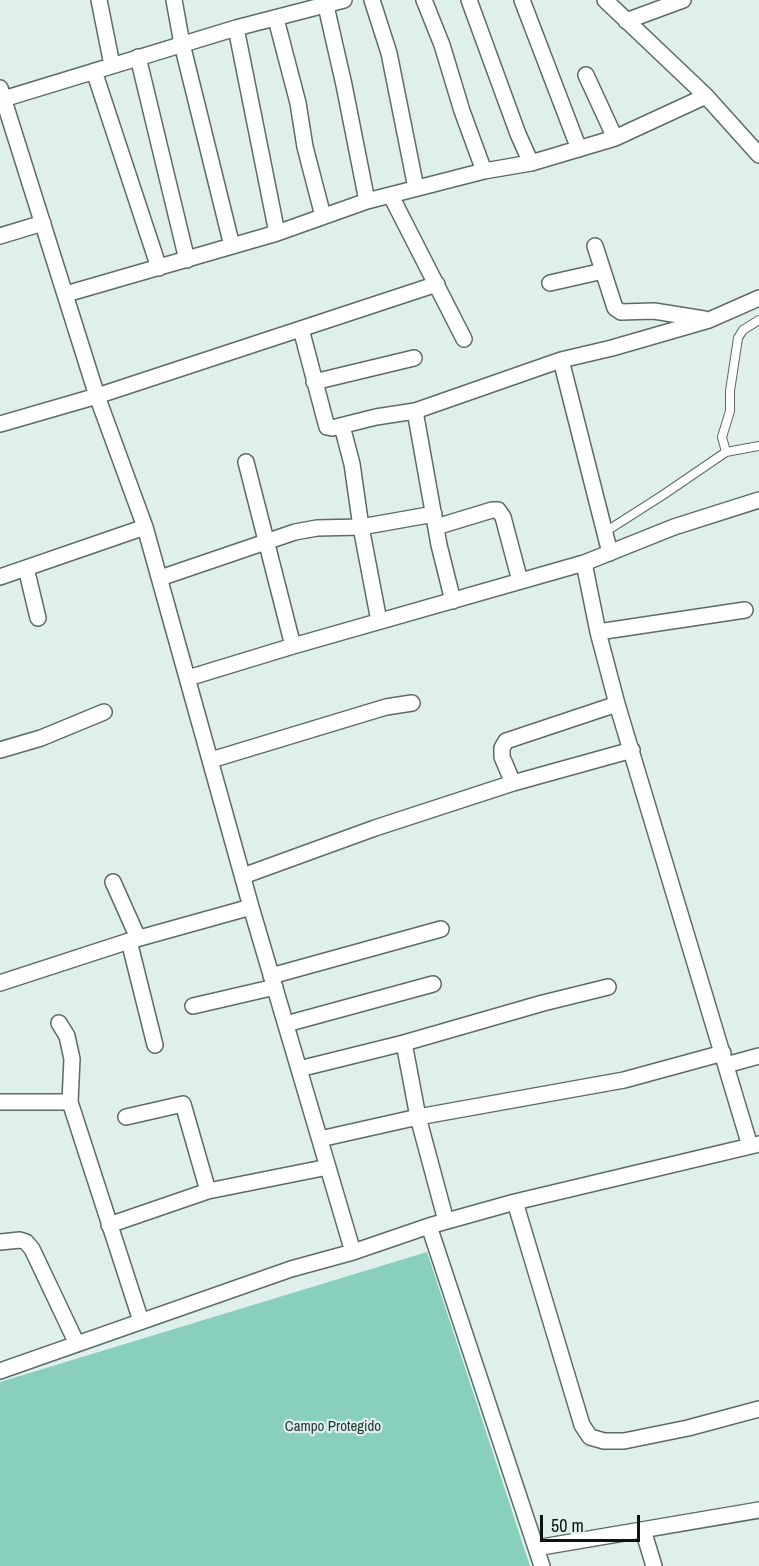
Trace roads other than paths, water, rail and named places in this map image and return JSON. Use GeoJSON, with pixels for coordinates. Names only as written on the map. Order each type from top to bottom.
{"type":"FeatureCollection","features":[{"type":"Feature","properties":{"kind":"street"},"geometry":{"type":"LineString","coordinates":[[99,0],[112,65]]}},
{"type":"Feature","properties":{"kind":"street"},"geometry":{"type":"LineString","coordinates":[[174,0],[182,44],[232,246]]}},
{"type":"Feature","properties":{"kind":"street"},"geometry":{"type":"LineString","coordinates":[[345,0],[237,28],[1,96],[98,396],[145,526],[250,907],[353,1252]]}},
{"type":"Feature","properties":{"kind":"street"},"geometry":{"type":"LineString","coordinates":[[372,0],[389,53],[416,188]]}},
{"type":"Feature","properties":{"kind":"street"},"geometry":{"type":"LineString","coordinates":[[424,0],[442,45],[462,111],[484,171]]}},
{"type":"Feature","properties":{"kind":"street"},"geometry":{"type":"LineString","coordinates":[[470,0],[518,134],[531,163]]}},
{"type":"Feature","properties":{"kind":"street"},"geometry":{"type":"LineString","coordinates":[[522,0],[579,149]]}},
{"type":"Feature","properties":{"kind":"street"},"geometry":{"type":"LineString","coordinates":[[604,0],[706,96],[759,155]]}},
{"type":"Feature","properties":{"kind":"street"},"geometry":{"type":"LineString","coordinates":[[626,21],[683,0]]}},
{"type":"Feature","properties":{"kind":"street"},"geometry":{"type":"LineString","coordinates":[[326,6],[367,201]]}},
{"type":"Feature","properties":{"kind":"street"},"geometry":{"type":"LineString","coordinates":[[276,19],[298,102],[305,147],[323,216]]}},
{"type":"Feature","properties":{"kind":"street"},"geometry":{"type":"LineString","coordinates":[[237,28],[277,233]]}},
{"type":"Feature","properties":{"kind":"street"},"geometry":{"type":"LineString","coordinates":[[138,57],[187,260]]}},
{"type":"Feature","properties":{"kind":"street"},"geometry":{"type":"LineString","coordinates":[[94,71],[159,268]]}},
{"type":"Feature","properties":{"kind":"street"},"geometry":{"type":"LineString","coordinates":[[586,75],[615,138]]}},
{"type":"Feature","properties":{"kind":"street"},"geometry":{"type":"LineString","coordinates":[[66,294],[277,233],[367,201],[484,171],[531,163],[615,138],[706,96]]}},
{"type":"Feature","properties":{"kind":"street"},"geometry":{"type":"LineString","coordinates":[[391,196],[464,339]]}},
{"type":"Feature","properties":{"kind":"street"},"geometry":{"type":"LineString","coordinates":[[0,236],[43,223]]}},
{"type":"Feature","properties":{"kind":"street"},"geometry":{"type":"LineString","coordinates":[[596,246],[615,308],[621,312],[654,311],[709,320]]}},
{"type":"Feature","properties":{"kind":"street"},"geometry":{"type":"LineString","coordinates":[[550,283],[603,271]]}},
{"type":"Feature","properties":{"kind":"street"},"geometry":{"type":"LineString","coordinates":[[0,424],[98,396],[437,284]]}},
{"type":"Feature","properties":{"kind":"street"},"geometry":{"type":"LineString","coordinates":[[300,329],[327,427],[342,426],[376,417],[415,411],[561,360],[709,320],[759,297]]}},
{"type":"Feature","properties":{"kind":"street"},"geometry":{"type":"LineString","coordinates":[[314,382],[414,358]]}},
{"type":"Feature","properties":{"kind":"street"},"geometry":{"type":"LineString","coordinates":[[561,360],[610,553]]}},
{"type":"Feature","properties":{"kind":"street"},"geometry":{"type":"LineString","coordinates":[[415,411],[453,601]]}},
{"type":"Feature","properties":{"kind":"street"},"geometry":{"type":"LineString","coordinates":[[342,426],[352,464],[361,527],[379,621]]}},
{"type":"Feature","properties":{"kind":"street"},"geometry":{"type":"LineString","coordinates":[[246,462],[293,645]]}},
{"type":"Feature","properties":{"kind":"street"},"geometry":{"type":"LineString","coordinates":[[188,678],[293,645],[584,563],[674,526],[759,500]]}},
{"type":"Feature","properties":{"kind":"street"},"geometry":{"type":"LineString","coordinates":[[160,578],[295,532],[316,528],[361,527],[435,520],[498,510],[503,517],[520,581]]}},
{"type":"Feature","properties":{"kind":"street"},"geometry":{"type":"LineString","coordinates":[[0,577],[145,526]]}},
{"type":"Feature","properties":{"kind":"street"},"geometry":{"type":"LineString","coordinates":[[0,1371],[291,1269],[353,1252],[429,1226],[515,1202],[754,1145],[724,1059],[617,704],[598,632],[584,563]]}},
{"type":"Feature","properties":{"kind":"street"},"geometry":{"type":"LineString","coordinates":[[26,568],[38,618]]}},
{"type":"Feature","properties":{"kind":"street"},"geometry":{"type":"LineString","coordinates":[[598,632],[745,610]]}},
{"type":"Feature","properties":{"kind":"street"},"geometry":{"type":"LineString","coordinates":[[211,760],[386,707],[412,703]]}},
{"type":"Feature","properties":{"kind":"street"},"geometry":{"type":"LineString","coordinates":[[513,783],[502,757],[502,748],[506,741],[617,704]]}},
{"type":"Feature","properties":{"kind":"street"},"geometry":{"type":"LineString","coordinates":[[0,750],[40,738],[104,712]]}},
{"type":"Feature","properties":{"kind":"street"},"geometry":{"type":"LineString","coordinates":[[243,876],[375,828],[513,783],[632,750]]}},
{"type":"Feature","properties":{"kind":"street"},"geometry":{"type":"LineString","coordinates":[[113,882],[133,940],[155,1045]]}},
{"type":"Feature","properties":{"kind":"street"},"geometry":{"type":"LineString","coordinates":[[0,982],[133,940],[250,907]]}},
{"type":"Feature","properties":{"kind":"street"},"geometry":{"type":"LineString","coordinates":[[193,1006],[441,929]]}},
{"type":"Feature","properties":{"kind":"street"},"geometry":{"type":"LineString","coordinates":[[286,1024],[433,984]]}},
{"type":"Feature","properties":{"kind":"street"},"geometry":{"type":"LineString","coordinates":[[299,1069],[404,1043],[608,987]]}},
{"type":"Feature","properties":{"kind":"street"},"geometry":{"type":"LineString","coordinates":[[59,1023],[67,1036],[72,1059],[70,1102],[141,1321]]}},
{"type":"Feature","properties":{"kind":"street"},"geometry":{"type":"LineString","coordinates":[[404,1043],[418,1117],[446,1221]]}},
{"type":"Feature","properties":{"kind":"street"},"geometry":{"type":"LineString","coordinates":[[320,1139],[418,1117],[624,1080],[724,1059],[759,1056]]}},
{"type":"Feature","properties":{"kind":"street"},"geometry":{"type":"LineString","coordinates":[[0,1102],[70,1102]]}},
{"type":"Feature","properties":{"kind":"street"},"geometry":{"type":"LineString","coordinates":[[126,1117],[183,1104],[208,1191]]}},
{"type":"Feature","properties":{"kind":"street"},"geometry":{"type":"LineString","coordinates":[[109,1225],[208,1191],[328,1167]]}},
{"type":"Feature","properties":{"kind":"street"},"geometry":{"type":"LineString","coordinates":[[515,1202],[582,1425],[590,1437],[604,1441],[624,1441],[759,1409]]}},
{"type":"Feature","properties":{"kind":"street"},"geometry":{"type":"LineString","coordinates":[[429,1226],[542,1566]]}},
{"type":"Feature","properties":{"kind":"street"},"geometry":{"type":"LineString","coordinates":[[0,1242],[20,1240],[26,1242],[32,1249],[77,1344]]}},
{"type":"Feature","properties":{"kind":"street"},"geometry":{"type":"LineString","coordinates":[[536,1548],[759,1510]]}},
{"type":"Feature","properties":{"kind":"street"},"geometry":{"type":"LineString","coordinates":[[643,1530],[654,1566]]}},
{"type":"Feature","properties":{"kind":"lane"},"geometry":{"type":"LineString","coordinates":[[726,452],[722,436],[730,411],[730,391],[738,338],[743,330],[759,320]]}},
{"type":"Feature","properties":{"kind":"lane"},"geometry":{"type":"LineString","coordinates":[[605,532],[726,452],[759,446]]}},
{"type":"Feature","properties":{"kind":"park label","name":"Campo Protegido"},"geometry":{"type":"Point","coordinates":[333,1427]}}]}
